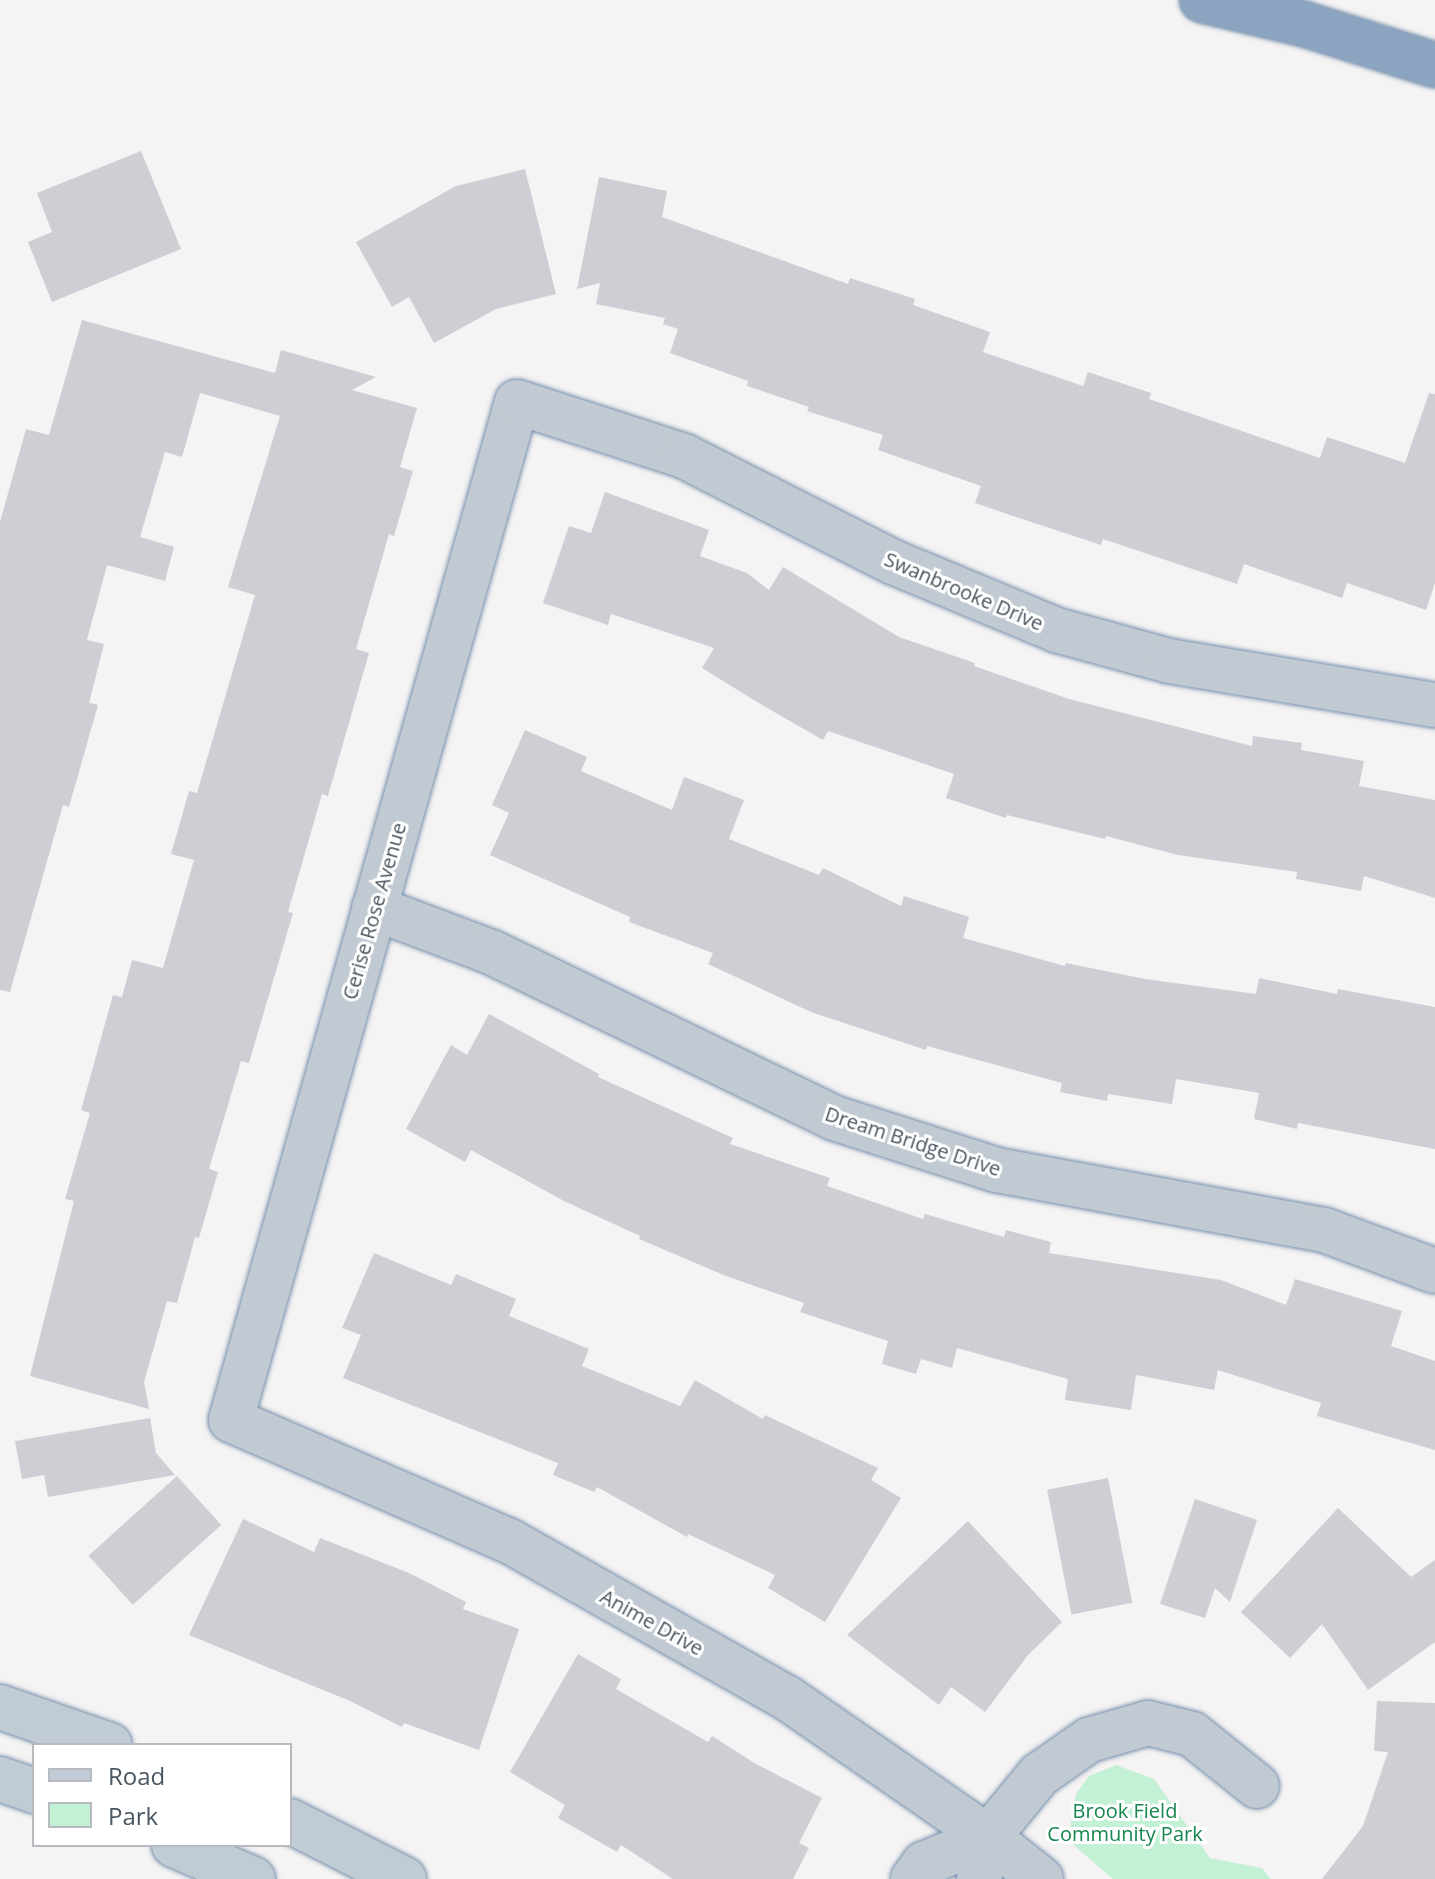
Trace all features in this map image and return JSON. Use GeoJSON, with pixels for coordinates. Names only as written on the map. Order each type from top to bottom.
{"type":"FeatureCollection","features":[{"type":"Feature","properties":{"kind":"highway"},"geometry":{"type":"LineString","coordinates":[[1202,0],[1304,24],[1435,65]]}},
{"type":"Feature","properties":{"kind":"street","name":"Swanbrooke Drive"},"geometry":{"type":"LineString","coordinates":[[517,402],[684,456],[893,562],[1056,630],[1169,661],[1435,705]]}},
{"type":"Feature","properties":{"kind":"street","name":"Cerise Rose Avenue"},"geometry":{"type":"LineString","coordinates":[[231,1420],[517,402]]}},
{"type":"Feature","properties":{"kind":"street","name":"Dream Bridge Drive"},"geometry":{"type":"LineString","coordinates":[[374,908],[491,952],[834,1118],[997,1170],[1324,1230],[1435,1271]]}},
{"type":"Feature","properties":{"kind":"street","name":"Anime Drive"},"geometry":{"type":"LineString","coordinates":[[231,1420],[509,1541],[787,1698],[988,1837],[1041,1879]]}},
{"type":"Feature","properties":{"kind":"street"},"geometry":{"type":"LineString","coordinates":[[0,1707],[104,1743]]}},
{"type":"Feature","properties":{"kind":"street"},"geometry":{"type":"LineString","coordinates":[[979,1879],[988,1837],[1039,1775],[1089,1740],[1148,1723],[1192,1734],[1257,1786]]}},
{"type":"Feature","properties":{"kind":"street"},"geometry":{"type":"LineString","coordinates":[[0,1779],[32,1790]]}},
{"type":"Feature","properties":{"kind":"street"},"geometry":{"type":"LineString","coordinates":[[292,1822],[404,1879]]}},
{"type":"Feature","properties":{"kind":"street"},"geometry":{"type":"LineString","coordinates":[[913,1879],[924,1864],[988,1837]]}},
{"type":"Feature","properties":{"kind":"street"},"geometry":{"type":"LineString","coordinates":[[179,1847],[253,1879]]}},
{"type":"Feature","properties":{"kind":"green space","name":"Brook Field Community Park"},"geometry":{"type":"Polygon","coordinates":[[[1116,1765],[1154,1779],[1210,1858],[1262,1868],[1271,1879],[1113,1879],[1068,1840],[1076,1794],[1089,1776],[1116,1765]]]}},
{"type":"Feature","properties":{"kind":"building"},"geometry":{"type":"Polygon","coordinates":[[[141,151],[181,249],[52,302],[28,242],[52,232],[37,193],[141,151]]]}},
{"type":"Feature","properties":{"kind":"building"},"geometry":{"type":"Polygon","coordinates":[[[525,169],[556,294],[496,309],[434,343],[409,297],[392,307],[356,242],[456,186],[525,169]]]}},
{"type":"Feature","properties":{"kind":"building"},"geometry":{"type":"Polygon","coordinates":[[[599,177],[667,191],[662,217],[848,284],[850,278],[915,299],[913,305],[990,332],[983,352],[1083,386],[1088,372],[1151,393],[1149,399],[1320,458],[1327,437],[1405,463],[1429,393],[1435,394],[1435,583],[1426,610],[1347,583],[1342,598],[1244,564],[1237,584],[1103,539],[1101,545],[1022,519],[975,503],[981,486],[878,450],[883,435],[807,411],[809,407],[747,386],[748,381],[670,353],[678,329],[663,324],[665,318],[596,304],[600,283],[577,289],[599,177]]]}},
{"type":"Feature","properties":{"kind":"building"},"geometry":{"type":"Polygon","coordinates":[[[82,320],[275,373],[281,350],[376,377],[352,390],[417,408],[400,467],[413,471],[394,536],[389,534],[356,649],[369,653],[328,796],[322,794],[288,912],[293,913],[249,1063],[241,1061],[209,1169],[218,1172],[199,1238],[195,1237],[177,1303],[167,1301],[144,1382],[149,1409],[30,1376],[74,1201],[65,1199],[90,1113],[81,1110],[113,995],[122,997],[132,960],[163,968],[194,860],[171,854],[189,791],[197,793],[255,595],[228,587],[280,416],[200,393],[182,457],[165,452],[140,537],[174,547],[165,581],[107,565],[87,640],[104,644],[89,703],[98,705],[69,807],[63,805],[10,992],[0,990],[0,522],[26,429],[49,435],[82,320]]]}},
{"type":"Feature","properties":{"kind":"building"},"geometry":{"type":"Polygon","coordinates":[[[605,492],[709,530],[700,556],[747,573],[769,590],[783,567],[899,637],[975,663],[974,666],[1069,699],[1252,746],[1253,736],[1302,743],[1301,750],[1364,761],[1359,786],[1435,800],[1435,898],[1364,876],[1361,891],[1296,879],[1297,872],[1178,855],[1106,836],[1105,839],[1007,815],[1006,818],[946,798],[954,774],[828,731],[823,740],[757,702],[702,668],[714,648],[611,614],[608,625],[543,603],[569,526],[591,533],[605,492]]]}},
{"type":"Feature","properties":{"kind":"building"},"geometry":{"type":"Polygon","coordinates":[[[525,730],[587,757],[581,771],[672,810],[684,777],[744,800],[729,839],[819,875],[823,868],[901,906],[904,896],[969,917],[963,938],[1065,966],[1066,963],[1145,979],[1256,994],[1259,978],[1337,994],[1338,989],[1435,1007],[1435,1149],[1298,1123],[1297,1129],[1254,1119],[1259,1093],[1176,1079],[1172,1104],[1108,1094],[1107,1101],[1060,1092],[1062,1083],[927,1046],[926,1050],[811,1012],[708,964],[713,953],[629,922],[630,917],[490,855],[509,813],[492,805],[525,730]]]}},
{"type":"Feature","properties":{"kind":"building"},"geometry":{"type":"Polygon","coordinates":[[[489,1014],[599,1074],[598,1077],[733,1138],[730,1144],[830,1178],[827,1186],[923,1219],[925,1214],[1004,1237],[1006,1230],[1051,1242],[1049,1253],[1221,1280],[1286,1305],[1295,1279],[1402,1311],[1391,1346],[1435,1361],[1435,1450],[1317,1416],[1321,1403],[1218,1370],[1214,1390],[1136,1375],[1131,1410],[1065,1400],[1068,1379],[957,1348],[952,1368],[921,1359],[916,1374],[882,1364],[888,1341],[800,1312],[804,1303],[726,1276],[639,1239],[640,1236],[564,1201],[471,1150],[465,1162],[406,1129],[451,1045],[467,1055],[489,1014]]]}},
{"type":"Feature","properties":{"kind":"building"},"geometry":{"type":"Polygon","coordinates":[[[374,1253],[451,1285],[456,1274],[516,1299],[509,1316],[589,1349],[582,1366],[680,1406],[695,1380],[763,1419],[765,1415],[878,1468],[871,1480],[901,1498],[825,1622],[768,1588],[775,1575],[688,1534],[687,1537],[597,1487],[594,1492],[553,1475],[558,1463],[343,1378],[361,1335],[342,1328],[374,1253]]]}},
{"type":"Feature","properties":{"kind":"building"},"geometry":{"type":"Polygon","coordinates":[[[150,1418],[156,1453],[175,1475],[48,1497],[44,1475],[22,1479],[15,1441],[150,1418]]]}},
{"type":"Feature","properties":{"kind":"building"},"geometry":{"type":"Polygon","coordinates":[[[177,1476],[221,1525],[133,1605],[89,1556],[177,1476]]]}},
{"type":"Feature","properties":{"kind":"building"},"geometry":{"type":"Polygon","coordinates":[[[1108,1478],[1132,1603],[1071,1614],[1047,1490],[1108,1478]]]}},
{"type":"Feature","properties":{"kind":"building"},"geometry":{"type":"Polygon","coordinates":[[[1195,1499],[1257,1520],[1230,1602],[1215,1588],[1205,1618],[1160,1604],[1195,1499]]]}},
{"type":"Feature","properties":{"kind":"building"},"geometry":{"type":"Polygon","coordinates":[[[1338,1508],[1411,1577],[1435,1560],[1435,1642],[1368,1690],[1322,1624],[1290,1658],[1241,1612],[1338,1508]]]}},
{"type":"Feature","properties":{"kind":"building"},"geometry":{"type":"Polygon","coordinates":[[[243,1519],[314,1552],[320,1538],[409,1573],[466,1602],[463,1609],[519,1629],[479,1750],[404,1723],[402,1727],[350,1701],[189,1635],[243,1519]]]}},
{"type":"Feature","properties":{"kind":"building"},"geometry":{"type":"Polygon","coordinates":[[[968,1521],[1062,1622],[1028,1655],[985,1712],[951,1687],[939,1705],[847,1635],[968,1521]]]}},
{"type":"Feature","properties":{"kind":"building"},"geometry":{"type":"Polygon","coordinates":[[[578,1654],[621,1679],[616,1689],[708,1742],[712,1736],[756,1764],[822,1798],[799,1843],[809,1848],[793,1879],[673,1879],[621,1845],[617,1852],[558,1818],[565,1805],[510,1772],[578,1654]]]}},
{"type":"Feature","properties":{"kind":"building"},"geometry":{"type":"Polygon","coordinates":[[[1377,1701],[1435,1703],[1435,1879],[1322,1879],[1363,1826],[1388,1752],[1374,1751],[1377,1701]]]}}]}
